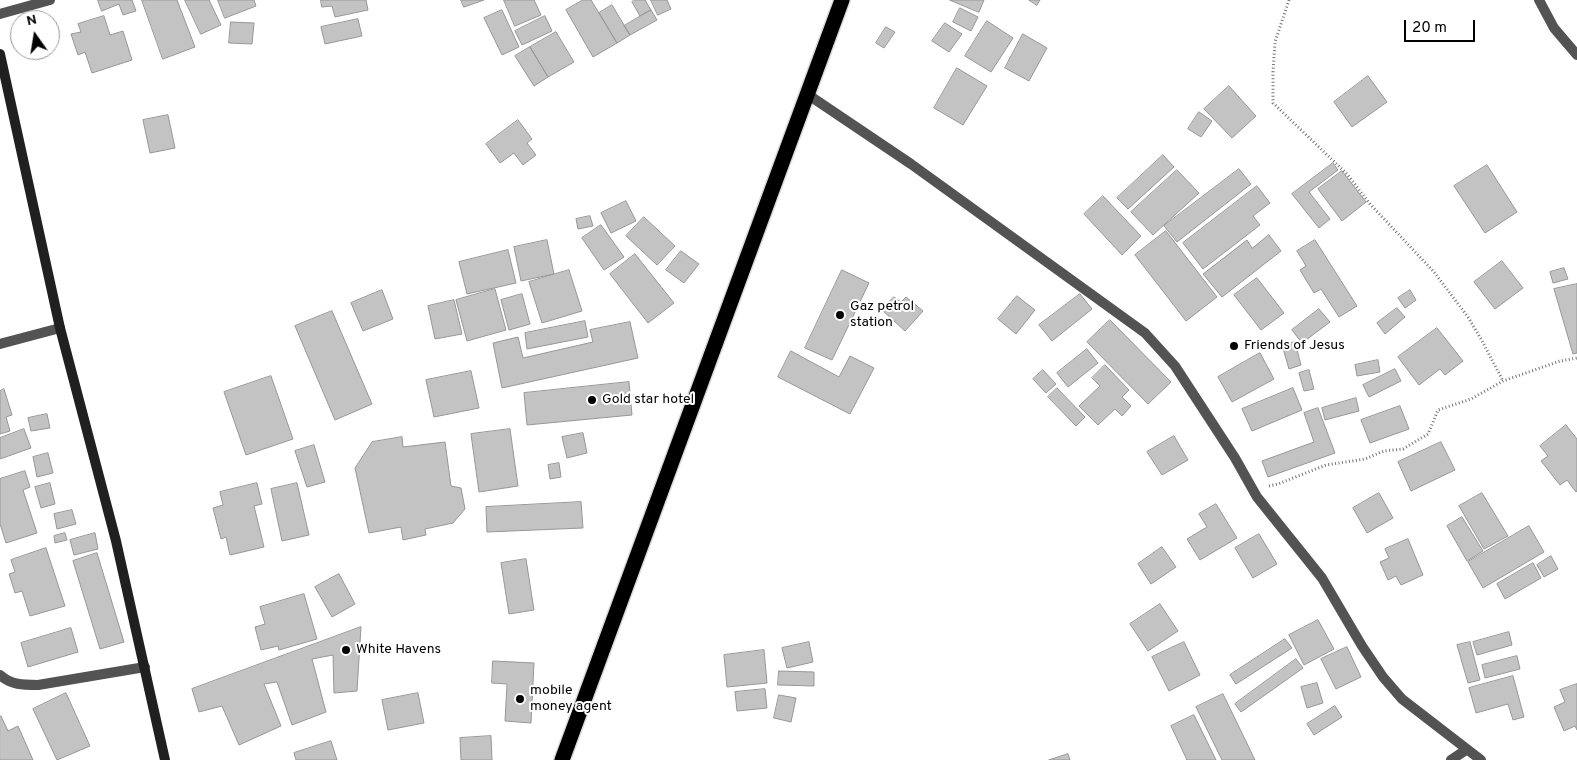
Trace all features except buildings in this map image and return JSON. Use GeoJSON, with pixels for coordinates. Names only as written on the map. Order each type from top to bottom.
{"type":"FeatureCollection","features":[{"type":"Feature","properties":{"kind":"highway"},"geometry":{"type":"LineString","coordinates":[[562,760],[842,0]]}},
{"type":"Feature","properties":{"kind":"street"},"geometry":{"type":"LineString","coordinates":[[0,14],[50,0]]}},
{"type":"Feature","properties":{"kind":"street"},"geometry":{"type":"LineString","coordinates":[[1539,0],[1554,28],[1577,55]]}},
{"type":"Feature","properties":{"kind":"street"},"geometry":{"type":"LineString","coordinates":[[0,54],[60,328],[116,542],[165,760]]}},
{"type":"Feature","properties":{"kind":"street"},"geometry":{"type":"LineString","coordinates":[[807,94],[911,164],[1145,333],[1175,366],[1235,458],[1254,491],[1322,578],[1362,646],[1383,677],[1402,699],[1481,760]]}},
{"type":"Feature","properties":{"kind":"street"},"geometry":{"type":"LineString","coordinates":[[0,344],[60,328]]}},
{"type":"Feature","properties":{"kind":"street"},"geometry":{"type":"LineString","coordinates":[[0,675],[6,680],[20,685],[38,685],[145,667]]}},
{"type":"Feature","properties":{"kind":"street"},"geometry":{"type":"LineString","coordinates":[[1451,760],[1466,750]]}},
{"type":"Feature","properties":{"kind":"path"},"geometry":{"type":"LineString","coordinates":[[1289,0],[1275,42],[1273,72],[1274,103],[1347,174],[1370,204],[1434,272],[1472,325],[1503,382]]}},
{"type":"Feature","properties":{"kind":"path"},"geometry":{"type":"LineString","coordinates":[[1254,491],[1278,484],[1326,465],[1365,459],[1384,451],[1403,450],[1428,434],[1438,410],[1471,399],[1503,382],[1560,361],[1577,358]]}},
{"type":"Feature","properties":{"kind":"place","name":"Gaz petrol station"},"geometry":{"type":"Point","coordinates":[840,315]}},
{"type":"Feature","properties":{"kind":"place","name":"Friends of Jesus"},"geometry":{"type":"Point","coordinates":[1234,346]}},
{"type":"Feature","properties":{"kind":"place","name":"Gold star hotel"},"geometry":{"type":"Point","coordinates":[592,400]}},
{"type":"Feature","properties":{"kind":"place","name":"White Havens"},"geometry":{"type":"Point","coordinates":[346,650]}},
{"type":"Feature","properties":{"kind":"place","name":"mobile money agent"},"geometry":{"type":"Point","coordinates":[520,699]}}]}
